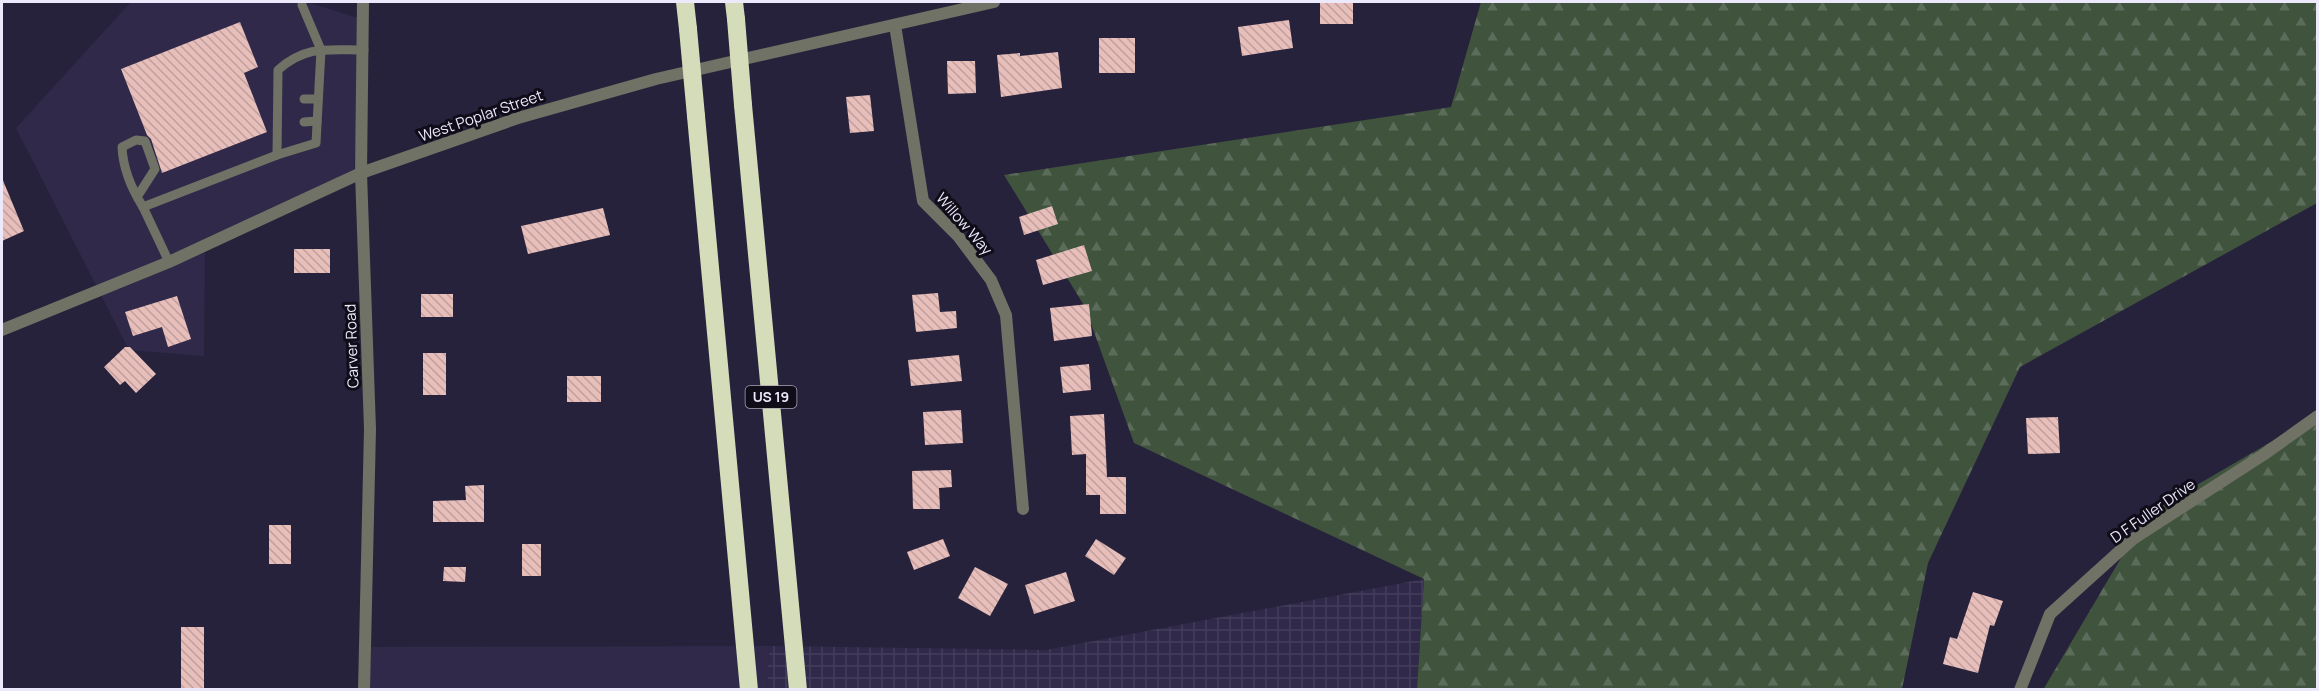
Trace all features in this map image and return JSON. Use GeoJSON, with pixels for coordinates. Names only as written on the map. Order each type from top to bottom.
{"type":"FeatureCollection","features":[{"type":"Feature","properties":{"kind":"highway"},"geometry":{"type":"LineString","coordinates":[[685,2],[749,690]]}},
{"type":"Feature","properties":{"kind":"highway","name":"US 19"},"geometry":{"type":"LineString","coordinates":[[735,10],[798,690]]}},
{"type":"Feature","properties":{"kind":"street","name":"Carver Road"},"geometry":{"type":"LineString","coordinates":[[363,2],[361,173],[370,429],[364,690]]}},
{"type":"Feature","properties":{"kind":"street","name":"West Poplar Street"},"geometry":{"type":"LineString","coordinates":[[2,330],[169,262],[361,173],[518,118],[656,79],[994,2]]}},
{"type":"Feature","properties":{"kind":"street","name":"Willow Way"},"geometry":{"type":"LineString","coordinates":[[896,25],[923,201],[958,236],[991,279],[1006,315],[1023,509]]}},
{"type":"Feature","properties":{"kind":"street","name":"D F Fuller Drive"},"geometry":{"type":"LineString","coordinates":[[2020,690],[2050,614],[2133,539],[2263,455],[2318,416]]}},
{"type":"Feature","properties":{"kind":"lane"},"geometry":{"type":"LineString","coordinates":[[143,207],[277,155],[316,143],[321,50],[302,5]]}},
{"type":"Feature","properties":{"kind":"lane"},"geometry":{"type":"LineString","coordinates":[[277,155],[278,124],[283,100],[278,70],[295,55],[321,50],[364,50]]}},
{"type":"Feature","properties":{"kind":"lane"},"geometry":{"type":"LineString","coordinates":[[304,99],[318,99]]}},
{"type":"Feature","properties":{"kind":"lane"},"geometry":{"type":"LineString","coordinates":[[304,122],[317,121]]}},
{"type":"Feature","properties":{"kind":"lane"},"geometry":{"type":"LineString","coordinates":[[278,124],[289,123]]}},
{"type":"Feature","properties":{"kind":"lane"},"geometry":{"type":"LineString","coordinates":[[136,197],[155,169],[145,141],[136,140],[122,147],[130,186],[136,197],[143,207],[169,262]]}},
{"type":"Feature","properties":{"kind":"shaded area"},"geometry":{"type":"Polygon","coordinates":[[[131,2],[307,2],[364,20],[354,169],[205,246],[204,356],[129,350],[16,128],[131,2]]]}},
{"type":"Feature","properties":{"kind":"shaded area"},"geometry":{"type":"Polygon","coordinates":[[[1424,579],[1417,689],[767,690],[769,646],[1046,650],[1424,579]]]}},
{"type":"Feature","properties":{"kind":"shaded area"},"geometry":{"type":"Polygon","coordinates":[[[769,646],[767,689],[364,690],[365,647],[769,646]]]}},
{"type":"Feature","properties":{"kind":"green space"},"geometry":{"type":"Polygon","coordinates":[[[1481,2],[2317,2],[2317,203],[2020,367],[1928,563],[1902,689],[1417,689],[1424,579],[1134,443],[1085,307],[1004,175],[1451,107],[1481,2]]]}},
{"type":"Feature","properties":{"kind":"green space"},"geometry":{"type":"Polygon","coordinates":[[[2317,415],[2317,689],[2043,690],[2147,514],[2317,415]]]}},
{"type":"Feature","properties":{"kind":"building"},"geometry":{"type":"Polygon","coordinates":[[[1320,2],[1353,2],[1353,24],[1320,24],[1320,2]]]}},
{"type":"Feature","properties":{"kind":"building"},"geometry":{"type":"Polygon","coordinates":[[[1289,20],[1293,48],[1242,56],[1238,27],[1289,20]]]}},
{"type":"Feature","properties":{"kind":"building"},"geometry":{"type":"Polygon","coordinates":[[[240,22],[258,67],[244,73],[267,132],[162,173],[151,139],[147,135],[121,69],[240,22]]]}},
{"type":"Feature","properties":{"kind":"building"},"geometry":{"type":"Polygon","coordinates":[[[1099,38],[1135,38],[1135,73],[1099,73],[1099,38]]]}},
{"type":"Feature","properties":{"kind":"building"},"geometry":{"type":"Polygon","coordinates":[[[1058,52],[1062,88],[1001,97],[997,55],[1020,53],[1020,56],[1058,52]]]}},
{"type":"Feature","properties":{"kind":"building"},"geometry":{"type":"Polygon","coordinates":[[[947,61],[975,61],[976,93],[948,94],[947,61]]]}},
{"type":"Feature","properties":{"kind":"building"},"geometry":{"type":"Polygon","coordinates":[[[870,95],[874,131],[850,133],[846,97],[870,95]]]}},
{"type":"Feature","properties":{"kind":"building"},"geometry":{"type":"Polygon","coordinates":[[[2,178],[24,231],[2,241],[2,178]]]}},
{"type":"Feature","properties":{"kind":"building"},"geometry":{"type":"Polygon","coordinates":[[[1052,206],[1058,224],[1024,235],[1019,217],[1052,206]]]}},
{"type":"Feature","properties":{"kind":"building"},"geometry":{"type":"Polygon","coordinates":[[[603,208],[610,235],[528,254],[521,226],[603,208]]]}},
{"type":"Feature","properties":{"kind":"building"},"geometry":{"type":"Polygon","coordinates":[[[1084,245],[1092,271],[1043,285],[1036,260],[1084,245]]]}},
{"type":"Feature","properties":{"kind":"building"},"geometry":{"type":"Polygon","coordinates":[[[294,249],[330,249],[330,273],[294,273],[294,249]]]}},
{"type":"Feature","properties":{"kind":"building"},"geometry":{"type":"Polygon","coordinates":[[[938,293],[940,312],[956,311],[957,328],[916,332],[912,295],[938,293]]]}},
{"type":"Feature","properties":{"kind":"building"},"geometry":{"type":"Polygon","coordinates":[[[421,294],[453,294],[453,317],[421,317],[421,294]]]}},
{"type":"Feature","properties":{"kind":"building"},"geometry":{"type":"Polygon","coordinates":[[[177,296],[191,339],[168,347],[162,327],[133,336],[125,312],[177,296]]]}},
{"type":"Feature","properties":{"kind":"building"},"geometry":{"type":"Polygon","coordinates":[[[1089,304],[1092,336],[1054,341],[1050,308],[1089,304]]]}},
{"type":"Feature","properties":{"kind":"building"},"geometry":{"type":"Polygon","coordinates":[[[125,347],[130,347],[156,374],[136,393],[125,381],[120,385],[104,367],[125,347]]]}},
{"type":"Feature","properties":{"kind":"building"},"geometry":{"type":"Polygon","coordinates":[[[423,353],[446,353],[446,395],[423,395],[423,353]]]}},
{"type":"Feature","properties":{"kind":"building"},"geometry":{"type":"Polygon","coordinates":[[[959,355],[962,381],[911,386],[908,360],[959,355]]]}},
{"type":"Feature","properties":{"kind":"building"},"geometry":{"type":"Polygon","coordinates":[[[1089,364],[1091,390],[1063,393],[1060,367],[1089,364]]]}},
{"type":"Feature","properties":{"kind":"building"},"geometry":{"type":"Polygon","coordinates":[[[567,376],[601,376],[601,402],[567,402],[567,376]]]}},
{"type":"Feature","properties":{"kind":"building"},"geometry":{"type":"Polygon","coordinates":[[[961,410],[963,443],[925,445],[923,412],[961,410]]]}},
{"type":"Feature","properties":{"kind":"building"},"geometry":{"type":"Polygon","coordinates":[[[1104,414],[1107,477],[1126,477],[1126,514],[1100,514],[1100,495],[1086,495],[1086,454],[1072,455],[1070,416],[1104,414]]]}},
{"type":"Feature","properties":{"kind":"building"},"geometry":{"type":"Polygon","coordinates":[[[2058,417],[2060,453],[2028,454],[2026,418],[2058,417]]]}},
{"type":"Feature","properties":{"kind":"building"},"geometry":{"type":"Polygon","coordinates":[[[951,470],[952,487],[939,488],[940,509],[913,509],[912,471],[951,470]]]}},
{"type":"Feature","properties":{"kind":"building"},"geometry":{"type":"Polygon","coordinates":[[[484,485],[484,522],[433,522],[433,501],[466,500],[465,486],[484,485]]]}},
{"type":"Feature","properties":{"kind":"building"},"geometry":{"type":"Polygon","coordinates":[[[269,525],[291,525],[291,564],[269,564],[269,525]]]}},
{"type":"Feature","properties":{"kind":"building"},"geometry":{"type":"Polygon","coordinates":[[[943,539],[950,556],[914,570],[907,552],[943,539]]]}},
{"type":"Feature","properties":{"kind":"building"},"geometry":{"type":"Polygon","coordinates":[[[1096,539],[1126,558],[1114,575],[1085,556],[1096,539]]]}},
{"type":"Feature","properties":{"kind":"building"},"geometry":{"type":"Polygon","coordinates":[[[522,544],[541,544],[541,576],[522,576],[522,544]]]}},
{"type":"Feature","properties":{"kind":"building"},"geometry":{"type":"Polygon","coordinates":[[[444,567],[466,567],[465,582],[443,581],[444,567]]]}},
{"type":"Feature","properties":{"kind":"building"},"geometry":{"type":"Polygon","coordinates":[[[975,567],[1008,584],[990,616],[958,598],[975,567]]]}},
{"type":"Feature","properties":{"kind":"building"},"geometry":{"type":"Polygon","coordinates":[[[1066,572],[1075,601],[1034,614],[1025,585],[1066,572]]]}},
{"type":"Feature","properties":{"kind":"building"},"geometry":{"type":"Polygon","coordinates":[[[1973,592],[2003,601],[1994,626],[1990,625],[1978,673],[1943,664],[1950,637],[1957,639],[1973,592]]]}},
{"type":"Feature","properties":{"kind":"building"},"geometry":{"type":"Polygon","coordinates":[[[181,627],[204,627],[204,690],[181,690],[181,627]]]}}]}
